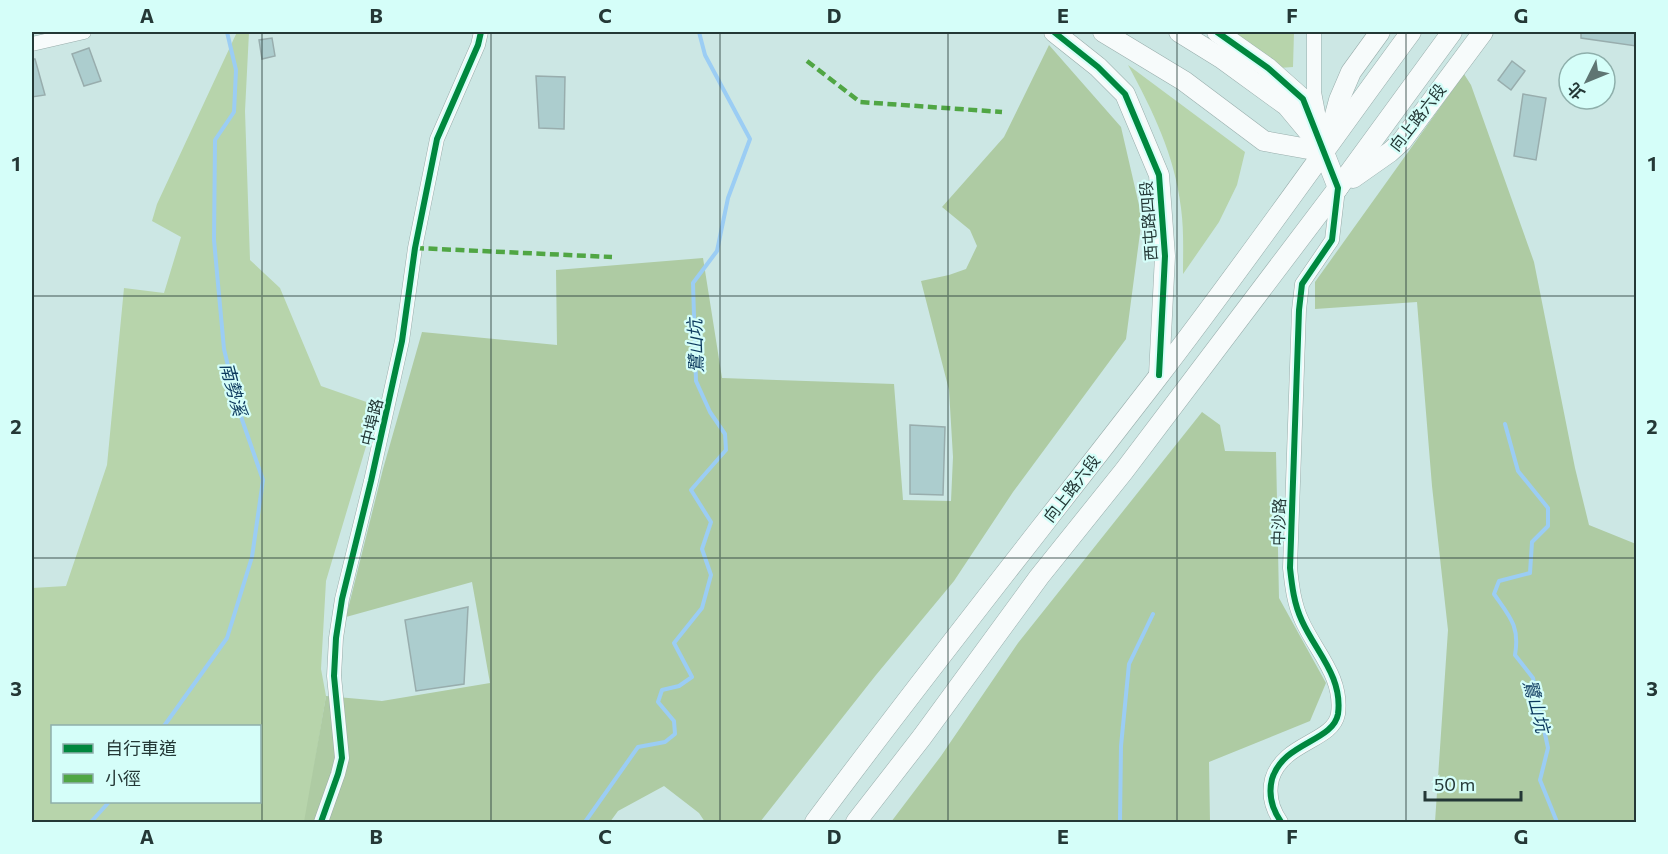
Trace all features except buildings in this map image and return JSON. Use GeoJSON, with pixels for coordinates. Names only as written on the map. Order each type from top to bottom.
{"type":"FeatureCollection","features":[{"type":"Feature","properties":{"kind":"main road","name":"西屯路四段"},"geometry":{"type":"LineString","coordinates":[[1054,32],[1098,67],[1125,94],[1159,175],[1165,256],[1160,375]]}},
{"type":"Feature","properties":{"kind":"main road"},"geometry":{"type":"LineString","coordinates":[[1077,32],[1125,94]]}},
{"type":"Feature","properties":{"kind":"main road"},"geometry":{"type":"LineString","coordinates":[[1103,32],[1184,81],[1264,141],[1325,152]]}},
{"type":"Feature","properties":{"kind":"main road"},"geometry":{"type":"LineString","coordinates":[[1179,32],[1221,58],[1287,106],[1325,152]]}},
{"type":"Feature","properties":{"kind":"main road"},"geometry":{"type":"LineString","coordinates":[[1217,32],[1268,68],[1303,99],[1338,188]]}},
{"type":"Feature","properties":{"kind":"main road","name":"向上路六段"},"geometry":{"type":"LineString","coordinates":[[1325,152],[1339,100],[1351,72],[1380,32]]}},
{"type":"Feature","properties":{"kind":"main road","name":"向上路六段"},"geometry":{"type":"LineString","coordinates":[[815,822],[951,642],[1160,375],[1411,32]]}},
{"type":"Feature","properties":{"kind":"main road","name":"向上路六段"},"geometry":{"type":"LineString","coordinates":[[856,822],[922,737],[1039,577],[1124,471],[1338,188],[1452,32]]}},
{"type":"Feature","properties":{"kind":"main road","name":"向上路六段"},"geometry":{"type":"LineString","coordinates":[[1338,188],[1402,141],[1483,32]]}},
{"type":"Feature","properties":{"kind":"street"},"geometry":{"type":"LineString","coordinates":[[32,44],[84,32]]}},
{"type":"Feature","properties":{"kind":"street","name":"中埠路"},"geometry":{"type":"LineString","coordinates":[[321,822],[342,758],[334,676],[342,599],[400,351],[414,248],[437,139],[478,45],[481,32]]}},
{"type":"Feature","properties":{"kind":"street"},"geometry":{"type":"LineString","coordinates":[[1314,32],[1314,92],[1325,152]]}},
{"type":"Feature","properties":{"kind":"street","name":"中沙路"},"geometry":{"type":"LineString","coordinates":[[1281,822],[1274,812],[1269,791],[1275,771],[1287,755],[1330,729],[1338,716],[1337,689],[1332,673],[1302,621],[1292,591],[1290,568],[1299,310],[1302,284],[1332,240],[1338,188]]}},
{"type":"Feature","properties":{"kind":"green space"},"geometry":{"type":"Polygon","coordinates":[[[237,32],[249,32],[245,111],[250,260],[280,288],[321,386],[378,406],[326,581],[321,669],[326,696],[305,822],[32,822],[32,588],[66,586],[107,465],[124,288],[164,293],[181,237],[152,221],[157,204],[237,32]]]}},
{"type":"Feature","properties":{"kind":"green space"},"geometry":{"type":"Polygon","coordinates":[[[1228,32],[1294,32],[1293,67],[1279,68],[1228,32]]]}},
{"type":"Feature","properties":{"kind":"green space"},"geometry":{"type":"Polygon","coordinates":[[[1049,45],[1121,127],[1142,218],[1126,339],[1013,492],[954,581],[876,675],[760,822],[705,822],[699,813],[664,786],[618,811],[610,822],[304,822],[326,696],[382,701],[490,683],[472,582],[346,617],[383,469],[422,332],[557,345],[556,270],[703,258],[722,378],[894,384],[903,500],[951,501],[953,457],[949,390],[921,281],[966,269],[977,246],[970,230],[942,207],[1004,137],[1049,45]]]}},
{"type":"Feature","properties":{"kind":"green space"},"geometry":{"type":"Polygon","coordinates":[[[1128,65],[1245,152],[1237,185],[1219,222],[1183,274],[1182,216],[1174,170],[1162,134],[1128,65]]]}},
{"type":"Feature","properties":{"kind":"green space"},"geometry":{"type":"Polygon","coordinates":[[[1464,74],[1471,85],[1534,262],[1575,468],[1589,525],[1636,544],[1636,822],[1435,822],[1448,630],[1432,486],[1417,302],[1315,309],[1315,282],[1464,74]]]}},
{"type":"Feature","properties":{"kind":"green space"},"geometry":{"type":"Polygon","coordinates":[[[1202,412],[1220,425],[1225,451],[1276,452],[1279,598],[1326,683],[1310,721],[1209,762],[1210,822],[891,822],[941,756],[1018,643],[1202,412]]]}},
{"type":"Feature","properties":{"kind":"waterway","name":"南勢溪"},"geometry":{"type":"LineString","coordinates":[[165,725],[227,638],[252,557],[263,480],[238,408],[224,349],[214,240],[215,140],[234,112],[236,70],[227,32]]}},
{"type":"Feature","properties":{"kind":"waterway","name":"鷺山坑"},"geometry":{"type":"LineString","coordinates":[[585,822],[638,747],[665,742],[675,734],[674,721],[658,702],[662,690],[679,686],[692,677],[674,643],[702,608],[711,575],[702,549],[711,522],[691,490],[726,450],[725,434],[710,412],[696,381],[693,283],[717,251],[728,198],[750,139],[705,55],[699,32]]}},
{"type":"Feature","properties":{"kind":"waterway","name":"鷺山坑"},"geometry":{"type":"LineString","coordinates":[[1505,424],[1518,471],[1548,508],[1548,526],[1532,542],[1530,573],[1499,581],[1494,594],[1515,629],[1515,655],[1533,678],[1548,748],[1540,780],[1557,822]]}},
{"type":"Feature","properties":{"kind":"waterway","name":"鷺山坑"},"geometry":{"type":"LineString","coordinates":[[1120,822],[1121,746],[1129,664],[1153,614]]}},
{"type":"Feature","properties":{"kind":"waterway","name":"南勢溪"},"geometry":{"type":"LineString","coordinates":[[91,822],[108,803]]}},
{"type":"Feature","properties":{"kind":"marked path"},"geometry":{"type":"LineString","coordinates":[[807,61],[860,102],[1002,112]]}},
{"type":"Feature","properties":{"kind":"marked path"},"geometry":{"type":"LineString","coordinates":[[415,248],[612,257]]}},
{"type":"Feature","properties":{"kind":"cycle path"},"geometry":{"type":"LineString","coordinates":[[321,822],[342,758],[334,676],[336,638],[342,599],[402,341],[415,248],[437,139],[478,45],[481,32]]}},
{"type":"Feature","properties":{"kind":"cycle path"},"geometry":{"type":"LineString","coordinates":[[1054,32],[1098,67],[1125,94],[1159,175],[1165,256],[1159,375]]}},
{"type":"Feature","properties":{"kind":"cycle path"},"geometry":{"type":"LineString","coordinates":[[1217,32],[1268,68],[1303,99],[1338,188],[1332,240],[1302,284],[1299,310],[1290,568],[1299,615],[1327,665],[1336,688],[1338,714],[1327,731],[1286,757],[1278,767],[1272,779],[1271,796],[1273,807],[1281,822]]}}]}
